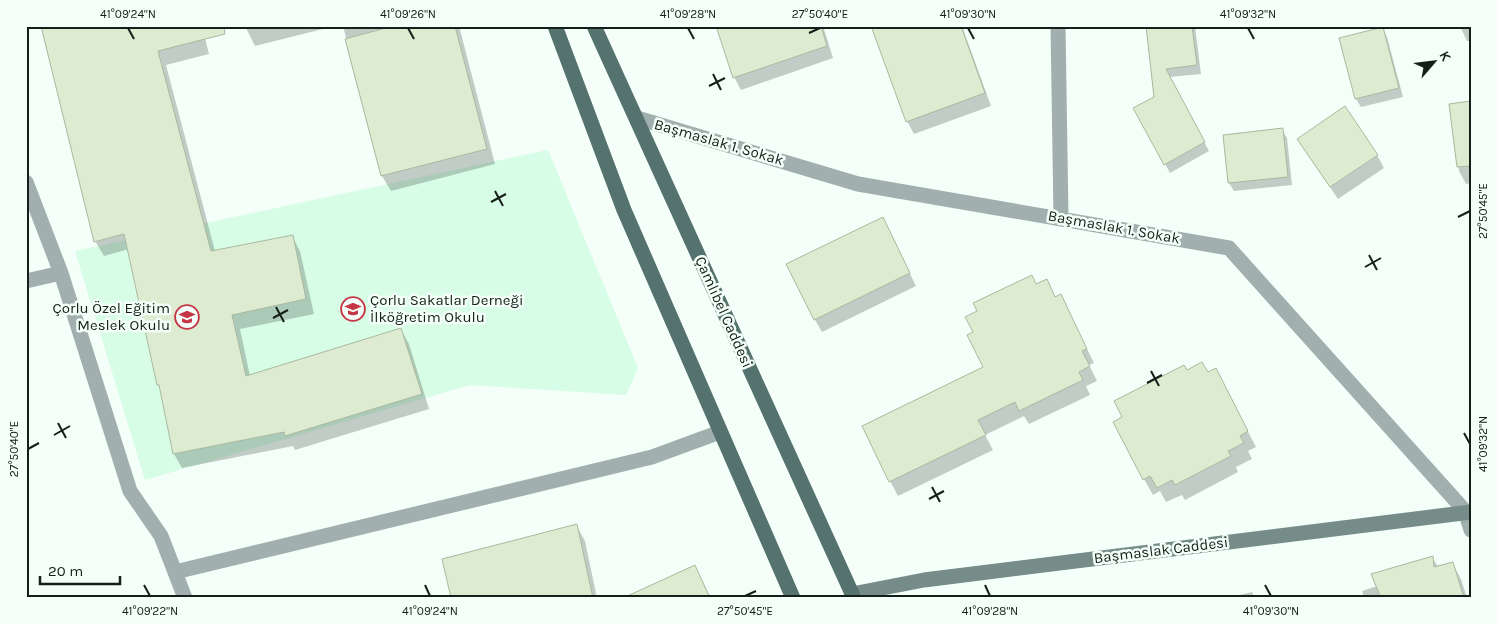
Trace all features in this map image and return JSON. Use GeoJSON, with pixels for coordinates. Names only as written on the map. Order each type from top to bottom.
{"type":"FeatureCollection","features":[{"type":"Feature","properties":{"kind":"main road"},"geometry":{"type":"LineString","coordinates":[[555,26],[621,202],[793,598]]}},
{"type":"Feature","properties":{"kind":"main road","name":"Çamlıbel Caddesi"},"geometry":{"type":"LineString","coordinates":[[594,26],[853,596]]}},
{"type":"Feature","properties":{"kind":"street"},"geometry":{"type":"LineString","coordinates":[[1058,26],[1061,218]]}},
{"type":"Feature","properties":{"kind":"street","name":"Başmaslak 1. Sokak"},"geometry":{"type":"LineString","coordinates":[[637,118],[858,184],[1229,248],[1468,511],[1471,530]]}},
{"type":"Feature","properties":{"kind":"street"},"geometry":{"type":"LineString","coordinates":[[26,182],[61,273],[130,491],[161,536],[185,598]]}},
{"type":"Feature","properties":{"kind":"street"},"geometry":{"type":"LineString","coordinates":[[26,280],[61,273]]}},
{"type":"Feature","properties":{"kind":"street"},"geometry":{"type":"LineString","coordinates":[[175,572],[652,457],[720,432]]}},
{"type":"Feature","properties":{"kind":"street","name":"Başmaslak Caddesi"},"geometry":{"type":"LineString","coordinates":[[853,596],[924,580],[1468,511]]}},
{"type":"Feature","properties":{"kind":"shaded area","name":"Çorlu Sakatlar Derneği İlköğretim Okulu"},"geometry":{"type":"Polygon","coordinates":[[[548,150],[638,368],[626,395],[470,385],[145,480],[75,251],[548,150]]]}},
{"type":"Feature","properties":{"kind":"building"},"geometry":{"type":"Polygon","coordinates":[[[41,26],[224,26],[225,34],[158,51],[211,251],[293,235],[306,299],[232,315],[246,376],[401,328],[422,394],[285,436],[284,432],[173,454],[124,234],[94,242],[41,26]]]}},
{"type":"Feature","properties":{"kind":"building"},"geometry":{"type":"Polygon","coordinates":[[[393,26],[455,26],[487,149],[381,176],[345,39],[393,26]]]}},
{"type":"Feature","properties":{"kind":"building"},"geometry":{"type":"Polygon","coordinates":[[[716,26],[821,26],[827,46],[733,78],[716,26]]]}},
{"type":"Feature","properties":{"kind":"building"},"geometry":{"type":"Polygon","coordinates":[[[871,26],[961,26],[985,93],[906,122],[871,26]]]}},
{"type":"Feature","properties":{"kind":"building"},"geometry":{"type":"Polygon","coordinates":[[[1146,26],[1192,26],[1197,65],[1166,69],[1205,142],[1164,165],[1133,108],[1154,97],[1146,26]]]}},
{"type":"Feature","properties":{"kind":"building"},"geometry":{"type":"Polygon","coordinates":[[[1383,27],[1399,88],[1355,99],[1339,38],[1383,27]]]}},
{"type":"Feature","properties":{"kind":"building"},"geometry":{"type":"Polygon","coordinates":[[[1471,101],[1471,166],[1457,167],[1449,104],[1471,101]]]}},
{"type":"Feature","properties":{"kind":"building"},"geometry":{"type":"Polygon","coordinates":[[[1345,106],[1378,155],[1330,187],[1297,139],[1345,106]]]}},
{"type":"Feature","properties":{"kind":"building"},"geometry":{"type":"Polygon","coordinates":[[[1283,128],[1288,177],[1228,183],[1223,135],[1283,128]]]}},
{"type":"Feature","properties":{"kind":"building"},"geometry":{"type":"Polygon","coordinates":[[[883,217],[910,273],[814,320],[786,264],[883,217]]]}},
{"type":"Feature","properties":{"kind":"building"},"geometry":{"type":"Polygon","coordinates":[[[1032,275],[1036,284],[1047,279],[1055,297],[1061,294],[1087,349],[1082,351],[1090,366],[1079,372],[1083,380],[1019,411],[1015,402],[978,420],[986,435],[889,482],[862,426],[983,367],[967,335],[973,332],[965,317],[977,311],[973,303],[1032,275]]]}},
{"type":"Feature","properties":{"kind":"building"},"geometry":{"type":"Polygon","coordinates":[[[1202,362],[1208,372],[1216,368],[1248,431],[1240,436],[1244,443],[1228,451],[1231,456],[1175,485],[1172,480],[1157,488],[1150,476],[1143,480],[1113,422],[1122,417],[1114,401],[1184,365],[1187,370],[1202,362]]]}},
{"type":"Feature","properties":{"kind":"building"},"geometry":{"type":"Polygon","coordinates":[[[577,524],[593,598],[451,598],[442,559],[577,524]]]}},
{"type":"Feature","properties":{"kind":"building"},"geometry":{"type":"Polygon","coordinates":[[[1433,556],[1434,567],[1453,562],[1464,598],[1381,598],[1371,574],[1433,556]]]}},
{"type":"Feature","properties":{"kind":"building"},"geometry":{"type":"Polygon","coordinates":[[[695,565],[710,598],[623,598],[695,565]]]}},
{"type":"Feature","properties":{"kind":"place","name":"Çorlu Sakatlar Derneği İlköğretim Okulu"},"geometry":{"type":"Point","coordinates":[353,309]}},
{"type":"Feature","properties":{"kind":"place","name":"Çorlu Özel Eğitim Meslek Okulu"},"geometry":{"type":"Point","coordinates":[187,317]}}]}
